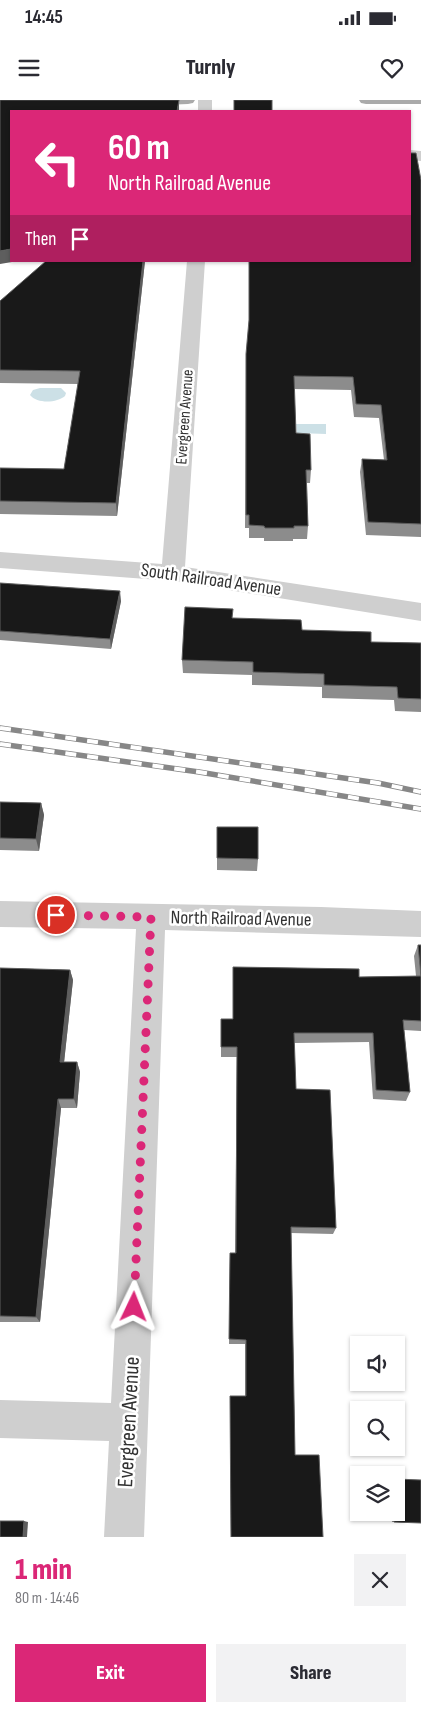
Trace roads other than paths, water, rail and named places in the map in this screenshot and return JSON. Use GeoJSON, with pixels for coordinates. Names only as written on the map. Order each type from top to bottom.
{"type":"FeatureCollection","features":[{"type":"Feature","properties":{"kind":"main road"},"geometry":{"type":"LineString","coordinates":[[122,102],[188,100]]}},
{"type":"Feature","properties":{"kind":"main road"},"geometry":{"type":"LineString","coordinates":[[366,100],[421,100]]}},
{"type":"Feature","properties":{"kind":"street","name":"Evergreen Avenue"},"geometry":{"type":"LineString","coordinates":[[174,573],[196,262]]}},
{"type":"Feature","properties":{"kind":"street","name":"South Railroad Avenue"},"geometry":{"type":"LineString","coordinates":[[0,560],[174,573],[421,612]]}},
{"type":"Feature","properties":{"kind":"street","name":"North Railroad Avenue"},"geometry":{"type":"LineString","coordinates":[[0,914],[421,924]]}},
{"type":"Feature","properties":{"kind":"street","name":"Evergreen Avenue"},"geometry":{"type":"LineString","coordinates":[[124,1537],[151,917]]}},
{"type":"Feature","properties":{"kind":"street"},"geometry":{"type":"LineString","coordinates":[[0,1419],[130,1422]]}},
{"type":"Feature","properties":{"kind":"railway"},"geometry":{"type":"LineString","coordinates":[[0,728],[378,783],[421,792]]}},
{"type":"Feature","properties":{"kind":"railway"},"geometry":{"type":"LineString","coordinates":[[0,744],[199,772],[421,809]]}}]}
